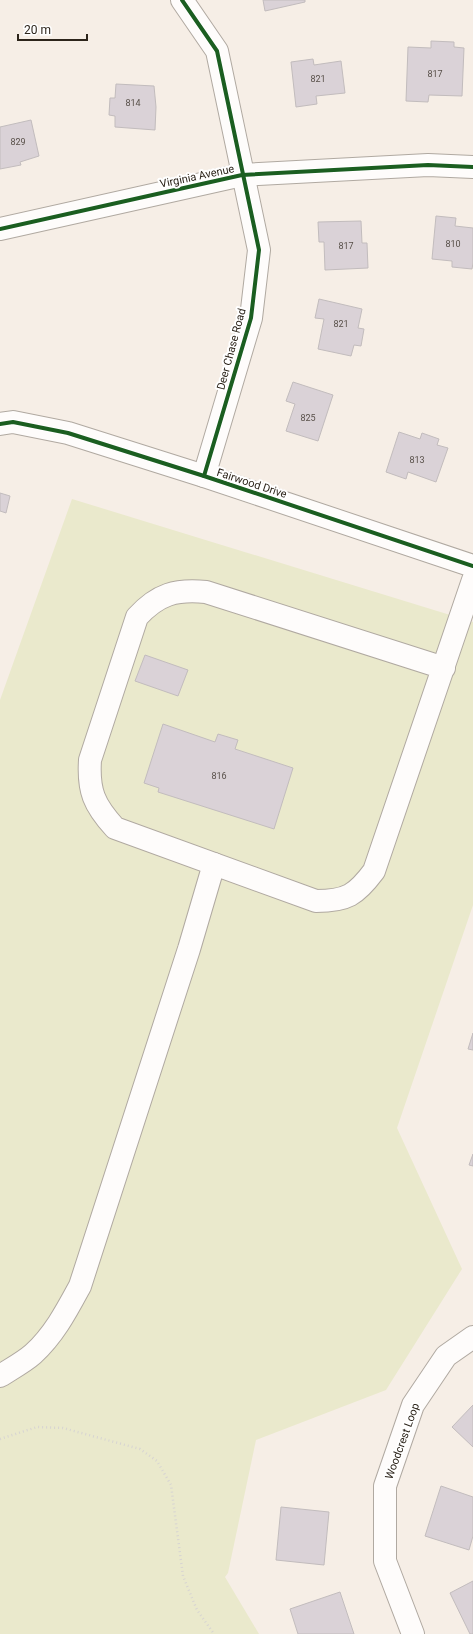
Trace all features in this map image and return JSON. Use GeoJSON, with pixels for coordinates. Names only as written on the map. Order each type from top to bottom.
{"type":"FeatureCollection","features":[{"type":"Feature","properties":{"kind":"street","name":"Deer Chase Road"},"geometry":{"type":"LineString","coordinates":[[182,0],[217,50],[242,175],[259,250],[251,318],[204,476]]}},
{"type":"Feature","properties":{"kind":"street","name":"Virginia Avenue"},"geometry":{"type":"LineString","coordinates":[[0,229],[242,175],[428,165],[473,167]]}},
{"type":"Feature","properties":{"kind":"street","name":"Fairwood Drive"},"geometry":{"type":"LineString","coordinates":[[0,424],[13,422],[68,433],[204,476],[473,566]]}},
{"type":"Feature","properties":{"kind":"street"},"geometry":{"type":"LineString","coordinates":[[444,668],[206,592],[187,590],[164,595],[148,605],[137,616],[90,760],[89,776],[92,795],[102,813],[115,828],[316,901],[334,901],[350,896],[362,888],[374,871],[444,668],[473,580]]}},
{"type":"Feature","properties":{"kind":"street"},"geometry":{"type":"LineString","coordinates":[[0,1376],[32,1355],[46,1340],[65,1314],[80,1286],[189,949],[214,864]]}},
{"type":"Feature","properties":{"kind":"street","name":"Woodcrest Loop"},"geometry":{"type":"LineString","coordinates":[[413,1634],[385,1561],[385,1486],[412,1404],[446,1356],[473,1337]]}},
{"type":"Feature","properties":{"kind":"path"},"geometry":{"type":"LineString","coordinates":[[0,1439],[37,1427],[63,1428],[140,1449],[156,1461],[171,1485],[183,1576],[197,1610],[214,1634]]}},
{"type":"Feature","properties":{"kind":"green space"},"geometry":{"type":"Polygon","coordinates":[[[72,499],[473,622],[473,905],[397,1128],[462,1269],[386,1390],[256,1440],[228,1573],[225,1577],[259,1634],[0,1634],[0,700],[72,499]]]}},
{"type":"Feature","properties":{"kind":"building"},"geometry":{"type":"Polygon","coordinates":[[[263,0],[305,0],[305,2],[265,11],[263,0]]]}},
{"type":"Feature","properties":{"kind":"building"},"geometry":{"type":"Polygon","coordinates":[[[431,41],[454,42],[454,47],[464,48],[462,96],[429,95],[428,102],[406,101],[408,47],[431,48],[431,41]]]}},
{"type":"Feature","properties":{"kind":"building"},"geometry":{"type":"Polygon","coordinates":[[[313,59],[314,65],[341,61],[345,93],[316,96],[317,104],[296,107],[291,62],[313,59]]]}},
{"type":"Feature","properties":{"kind":"building"},"geometry":{"type":"Polygon","coordinates":[[[116,84],[154,86],[156,107],[155,130],[115,127],[115,116],[109,115],[110,98],[115,98],[116,84]]]}},
{"type":"Feature","properties":{"kind":"building"},"geometry":{"type":"Polygon","coordinates":[[[31,120],[39,156],[20,162],[21,165],[0,169],[0,127],[31,120]]]}},
{"type":"Feature","properties":{"kind":"building"},"geometry":{"type":"Polygon","coordinates":[[[436,216],[456,218],[455,226],[473,228],[472,269],[452,267],[452,261],[432,259],[436,216]]]}},
{"type":"Feature","properties":{"kind":"building"},"geometry":{"type":"Polygon","coordinates":[[[361,221],[362,243],[367,243],[368,268],[325,270],[324,242],[319,242],[318,222],[361,221]]]}},
{"type":"Feature","properties":{"kind":"building"},"geometry":{"type":"Polygon","coordinates":[[[319,299],[362,309],[358,328],[364,329],[361,346],[354,345],[351,356],[318,349],[324,319],[315,318],[319,299]]]}},
{"type":"Feature","properties":{"kind":"building"},"geometry":{"type":"Polygon","coordinates":[[[293,382],[333,395],[318,441],[286,431],[295,404],[286,401],[293,382]]]}},
{"type":"Feature","properties":{"kind":"building"},"geometry":{"type":"Polygon","coordinates":[[[399,432],[420,439],[422,433],[439,439],[437,445],[448,448],[436,482],[408,472],[406,479],[386,472],[399,432]]]}},
{"type":"Feature","properties":{"kind":"building"},"geometry":{"type":"Polygon","coordinates":[[[0,493],[10,496],[6,513],[0,511],[0,493]]]}},
{"type":"Feature","properties":{"kind":"building"},"geometry":{"type":"Polygon","coordinates":[[[145,655],[188,670],[178,696],[135,681],[145,655]]]}},
{"type":"Feature","properties":{"kind":"building"},"geometry":{"type":"Polygon","coordinates":[[[163,724],[215,742],[218,734],[238,740],[235,749],[293,768],[274,829],[158,792],[159,788],[144,783],[163,724]]]}},
{"type":"Feature","properties":{"kind":"building"},"geometry":{"type":"Polygon","coordinates":[[[473,1033],[473,1050],[468,1049],[473,1033]]]}},
{"type":"Feature","properties":{"kind":"building"},"geometry":{"type":"Polygon","coordinates":[[[473,1154],[473,1166],[469,1165],[473,1154]]]}},
{"type":"Feature","properties":{"kind":"building"},"geometry":{"type":"Polygon","coordinates":[[[473,1405],[473,1447],[452,1427],[473,1405]]]}},
{"type":"Feature","properties":{"kind":"building"},"geometry":{"type":"Polygon","coordinates":[[[441,1486],[473,1497],[473,1536],[469,1550],[425,1536],[441,1486]]]}},
{"type":"Feature","properties":{"kind":"building"},"geometry":{"type":"Polygon","coordinates":[[[281,1507],[329,1512],[324,1565],[276,1560],[281,1507]]]}},
{"type":"Feature","properties":{"kind":"building"},"geometry":{"type":"Polygon","coordinates":[[[473,1581],[473,1634],[470,1634],[450,1593],[473,1581]]]}},
{"type":"Feature","properties":{"kind":"building"},"geometry":{"type":"Polygon","coordinates":[[[340,1592],[354,1634],[298,1634],[290,1609],[340,1592]]]}},
{"type":"Feature","properties":{"kind":"cycle path"},"geometry":{"type":"LineString","coordinates":[[182,0],[217,51],[259,250],[251,318],[204,476]]}},
{"type":"Feature","properties":{"kind":"cycle path"},"geometry":{"type":"LineString","coordinates":[[0,229],[242,175],[428,165],[473,167]]}},
{"type":"Feature","properties":{"kind":"cycle path"},"geometry":{"type":"LineString","coordinates":[[0,424],[13,422],[68,433],[204,476],[473,566]]}}]}
